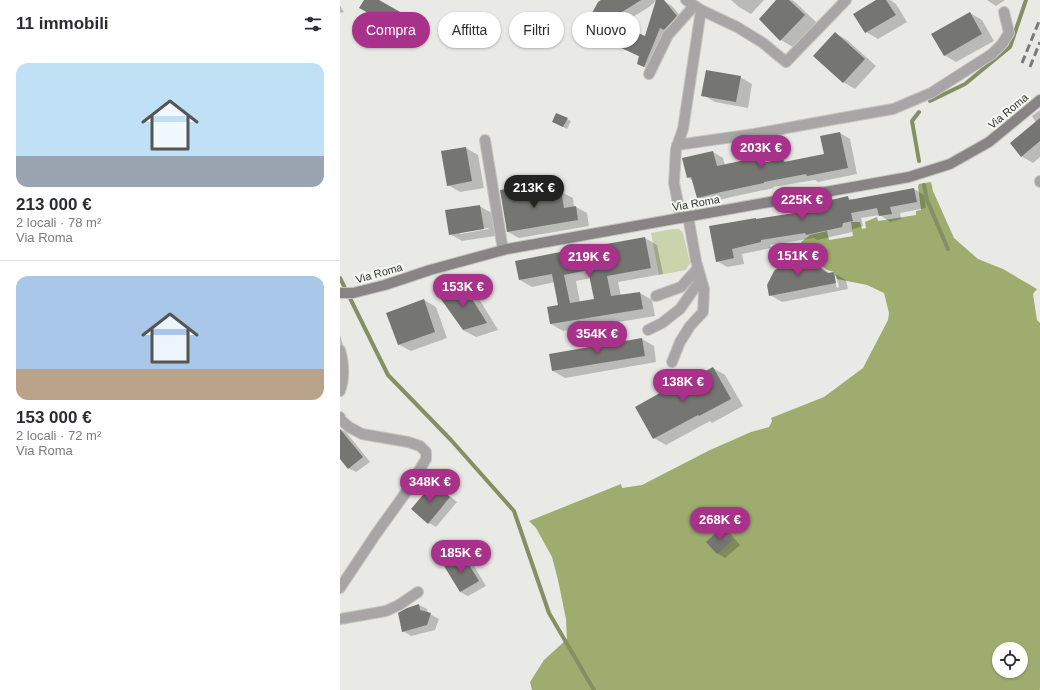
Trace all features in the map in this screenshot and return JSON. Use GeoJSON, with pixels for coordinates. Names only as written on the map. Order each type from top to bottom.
{"type":"FeatureCollection","features":[{"type":"Feature","properties":{"kind":"street"},"geometry":{"type":"LineString","coordinates":[[694,5],[737,27],[763,44],[786,62],[846,0]]}},
{"type":"Feature","properties":{"kind":"street"},"geometry":{"type":"LineString","coordinates":[[649,74],[668,35],[694,5]]}},
{"type":"Feature","properties":{"kind":"street"},"geometry":{"type":"LineString","coordinates":[[672,362],[680,342],[690,326],[703,312],[704,289],[674,182],[676,149],[683,129],[694,5]]}},
{"type":"Feature","properties":{"kind":"street"},"geometry":{"type":"LineString","coordinates":[[677,145],[754,134],[893,110],[931,93],[992,54],[1002,44],[1008,33],[1004,12]]}},
{"type":"Feature","properties":{"kind":"street","name":"Via Roma"},"geometry":{"type":"LineString","coordinates":[[340,293],[353,293],[385,286],[430,270],[503,250],[909,177],[950,164],[989,142],[1040,100]]}},
{"type":"Feature","properties":{"kind":"street"},"geometry":{"type":"LineString","coordinates":[[485,140],[503,250]]}},
{"type":"Feature","properties":{"kind":"street"},"geometry":{"type":"LineString","coordinates":[[656,296],[681,287],[698,268]]}},
{"type":"Feature","properties":{"kind":"street"},"geometry":{"type":"LineString","coordinates":[[648,330],[662,323],[680,309],[701,279]]}},
{"type":"Feature","properties":{"kind":"street"},"geometry":{"type":"LineString","coordinates":[[340,350],[344,371],[340,392]]}},
{"type":"Feature","properties":{"kind":"street"},"geometry":{"type":"LineString","coordinates":[[340,417],[341,420],[349,427],[362,434],[408,442],[420,446],[426,452],[426,459],[404,495],[340,588]]}},
{"type":"Feature","properties":{"kind":"street"},"geometry":{"type":"LineString","coordinates":[[340,619],[386,611],[399,605],[418,592]]}},
{"type":"Feature","properties":{"kind":"green space"},"geometry":{"type":"Polygon","coordinates":[[[931,182],[933,191],[954,238],[978,259],[1003,269],[1037,289],[1033,294],[1037,320],[1040,323],[1040,689],[532,690],[530,682],[544,660],[567,639],[566,619],[552,557],[536,528],[529,521],[621,484],[622,488],[642,485],[710,450],[751,432],[769,427],[772,421],[771,418],[824,397],[863,368],[888,320],[889,313],[884,293],[867,285],[837,279],[834,272],[827,270],[810,258],[803,257],[804,247],[801,242],[810,235],[827,231],[829,240],[853,236],[851,222],[860,222],[862,229],[866,228],[865,222],[877,217],[878,221],[916,215],[916,211],[921,210],[918,187],[919,184],[931,182]]]}},
{"type":"Feature","properties":{"kind":"green space"},"geometry":{"type":"Polygon","coordinates":[[[679,229],[683,233],[690,263],[686,270],[659,275],[651,233],[679,229]]]}},
{"type":"Feature","properties":{"kind":"building"},"geometry":{"type":"Polygon","coordinates":[[[364,0],[379,0],[400,12],[366,12],[359,8],[364,0]]]}},
{"type":"Feature","properties":{"kind":"building"},"geometry":{"type":"Polygon","coordinates":[[[601,0],[641,0],[622,12],[593,12],[598,2],[601,0]]]}},
{"type":"Feature","properties":{"kind":"building"},"geometry":{"type":"Polygon","coordinates":[[[656,0],[664,0],[677,16],[664,30],[660,28],[644,67],[637,64],[639,56],[621,48],[640,48],[640,34],[645,36],[656,0]]]}},
{"type":"Feature","properties":{"kind":"building"},"geometry":{"type":"Polygon","coordinates":[[[776,0],[789,0],[805,15],[780,41],[759,19],[776,0]]]}},
{"type":"Feature","properties":{"kind":"building"},"geometry":{"type":"Polygon","coordinates":[[[876,0],[886,0],[896,15],[865,33],[853,14],[876,0]]]}},
{"type":"Feature","properties":{"kind":"building"},"geometry":{"type":"Polygon","coordinates":[[[970,12],[982,34],[944,56],[931,34],[970,12]]]}},
{"type":"Feature","properties":{"kind":"building"},"geometry":{"type":"Polygon","coordinates":[[[835,32],[865,59],[843,83],[813,56],[835,32]]]}},
{"type":"Feature","properties":{"kind":"building"},"geometry":{"type":"Polygon","coordinates":[[[706,70],[741,76],[736,102],[701,96],[706,70]]]}},
{"type":"Feature","properties":{"kind":"building"},"geometry":{"type":"Polygon","coordinates":[[[556,113],[568,118],[563,127],[552,122],[556,113]]]}},
{"type":"Feature","properties":{"kind":"building"},"geometry":{"type":"Polygon","coordinates":[[[1040,118],[1040,141],[1021,157],[1010,143],[1040,118]]]}},
{"type":"Feature","properties":{"kind":"building"},"geometry":{"type":"Polygon","coordinates":[[[840,132],[848,168],[764,182],[697,198],[691,177],[687,178],[682,158],[713,151],[717,166],[759,157],[760,163],[783,159],[784,162],[824,154],[820,136],[840,132]]]}},
{"type":"Feature","properties":{"kind":"building"},"geometry":{"type":"Polygon","coordinates":[[[466,147],[472,181],[447,186],[441,151],[466,147]]]}},
{"type":"Feature","properties":{"kind":"building"},"geometry":{"type":"Polygon","coordinates":[[[517,187],[518,189],[532,187],[534,195],[561,190],[564,208],[576,206],[578,220],[507,232],[500,190],[517,187]]]}},
{"type":"Feature","properties":{"kind":"building"},"geometry":{"type":"Polygon","coordinates":[[[914,188],[917,202],[890,207],[892,214],[879,216],[877,208],[851,213],[853,221],[843,223],[842,227],[806,235],[805,233],[761,240],[761,242],[732,249],[734,258],[716,262],[709,226],[801,212],[800,207],[848,196],[849,200],[914,188]]]}},
{"type":"Feature","properties":{"kind":"building"},"geometry":{"type":"Polygon","coordinates":[[[480,205],[484,229],[449,235],[445,210],[480,205]]]}},
{"type":"Feature","properties":{"kind":"building"},"geometry":{"type":"Polygon","coordinates":[[[645,237],[651,268],[607,276],[611,296],[640,292],[643,309],[550,324],[547,307],[558,305],[552,274],[519,280],[515,261],[645,237]],[[588,270],[564,275],[570,303],[594,299],[588,270]]]}},
{"type":"Feature","properties":{"kind":"building"},"geometry":{"type":"Polygon","coordinates":[[[795,258],[810,259],[828,273],[834,272],[836,283],[769,296],[767,285],[774,271],[784,262],[795,258]]]}},
{"type":"Feature","properties":{"kind":"building"},"geometry":{"type":"Polygon","coordinates":[[[464,286],[487,323],[463,330],[438,295],[464,286]]]}},
{"type":"Feature","properties":{"kind":"building"},"geometry":{"type":"Polygon","coordinates":[[[424,299],[435,332],[398,345],[386,313],[424,299]]]}},
{"type":"Feature","properties":{"kind":"building"},"geometry":{"type":"Polygon","coordinates":[[[642,338],[645,356],[552,371],[549,354],[642,338]]]}},
{"type":"Feature","properties":{"kind":"building"},"geometry":{"type":"Polygon","coordinates":[[[713,367],[731,399],[653,439],[635,407],[667,389],[668,391],[713,367]]]}},
{"type":"Feature","properties":{"kind":"building"},"geometry":{"type":"Polygon","coordinates":[[[340,429],[363,457],[348,469],[340,459],[340,429]]]}},
{"type":"Feature","properties":{"kind":"building"},"geometry":{"type":"Polygon","coordinates":[[[433,483],[450,497],[428,524],[411,509],[433,483]]]}},
{"type":"Feature","properties":{"kind":"building"},"geometry":{"type":"Polygon","coordinates":[[[722,527],[733,540],[717,554],[706,542],[722,527]]]}},
{"type":"Feature","properties":{"kind":"building"},"geometry":{"type":"Polygon","coordinates":[[[457,558],[461,563],[466,560],[479,581],[460,592],[444,566],[457,558]]]}},
{"type":"Feature","properties":{"kind":"building"},"geometry":{"type":"Polygon","coordinates":[[[419,604],[420,610],[431,613],[427,625],[402,632],[398,613],[419,604]]]}},
{"type":"Feature","properties":{"kind":"waterway"},"geometry":{"type":"LineString","coordinates":[[930,101],[965,84],[1010,47],[1026,0]]}},
{"type":"Feature","properties":{"kind":"waterway"},"geometry":{"type":"LineString","coordinates":[[919,112],[912,121],[919,161]]}},
{"type":"Feature","properties":{"kind":"waterway"},"geometry":{"type":"LineString","coordinates":[[924,185],[927,200],[948,249]]}},
{"type":"Feature","properties":{"kind":"waterway"},"geometry":{"type":"LineString","coordinates":[[340,278],[388,375],[451,440],[514,511],[549,613],[594,690]]}},
{"type":"Feature","properties":{"kind":"railway"},"geometry":{"type":"LineString","coordinates":[[1022,63],[1040,19]]}},
{"type":"Feature","properties":{"kind":"railway"},"geometry":{"type":"LineString","coordinates":[[1030,67],[1040,42]]}}]}
